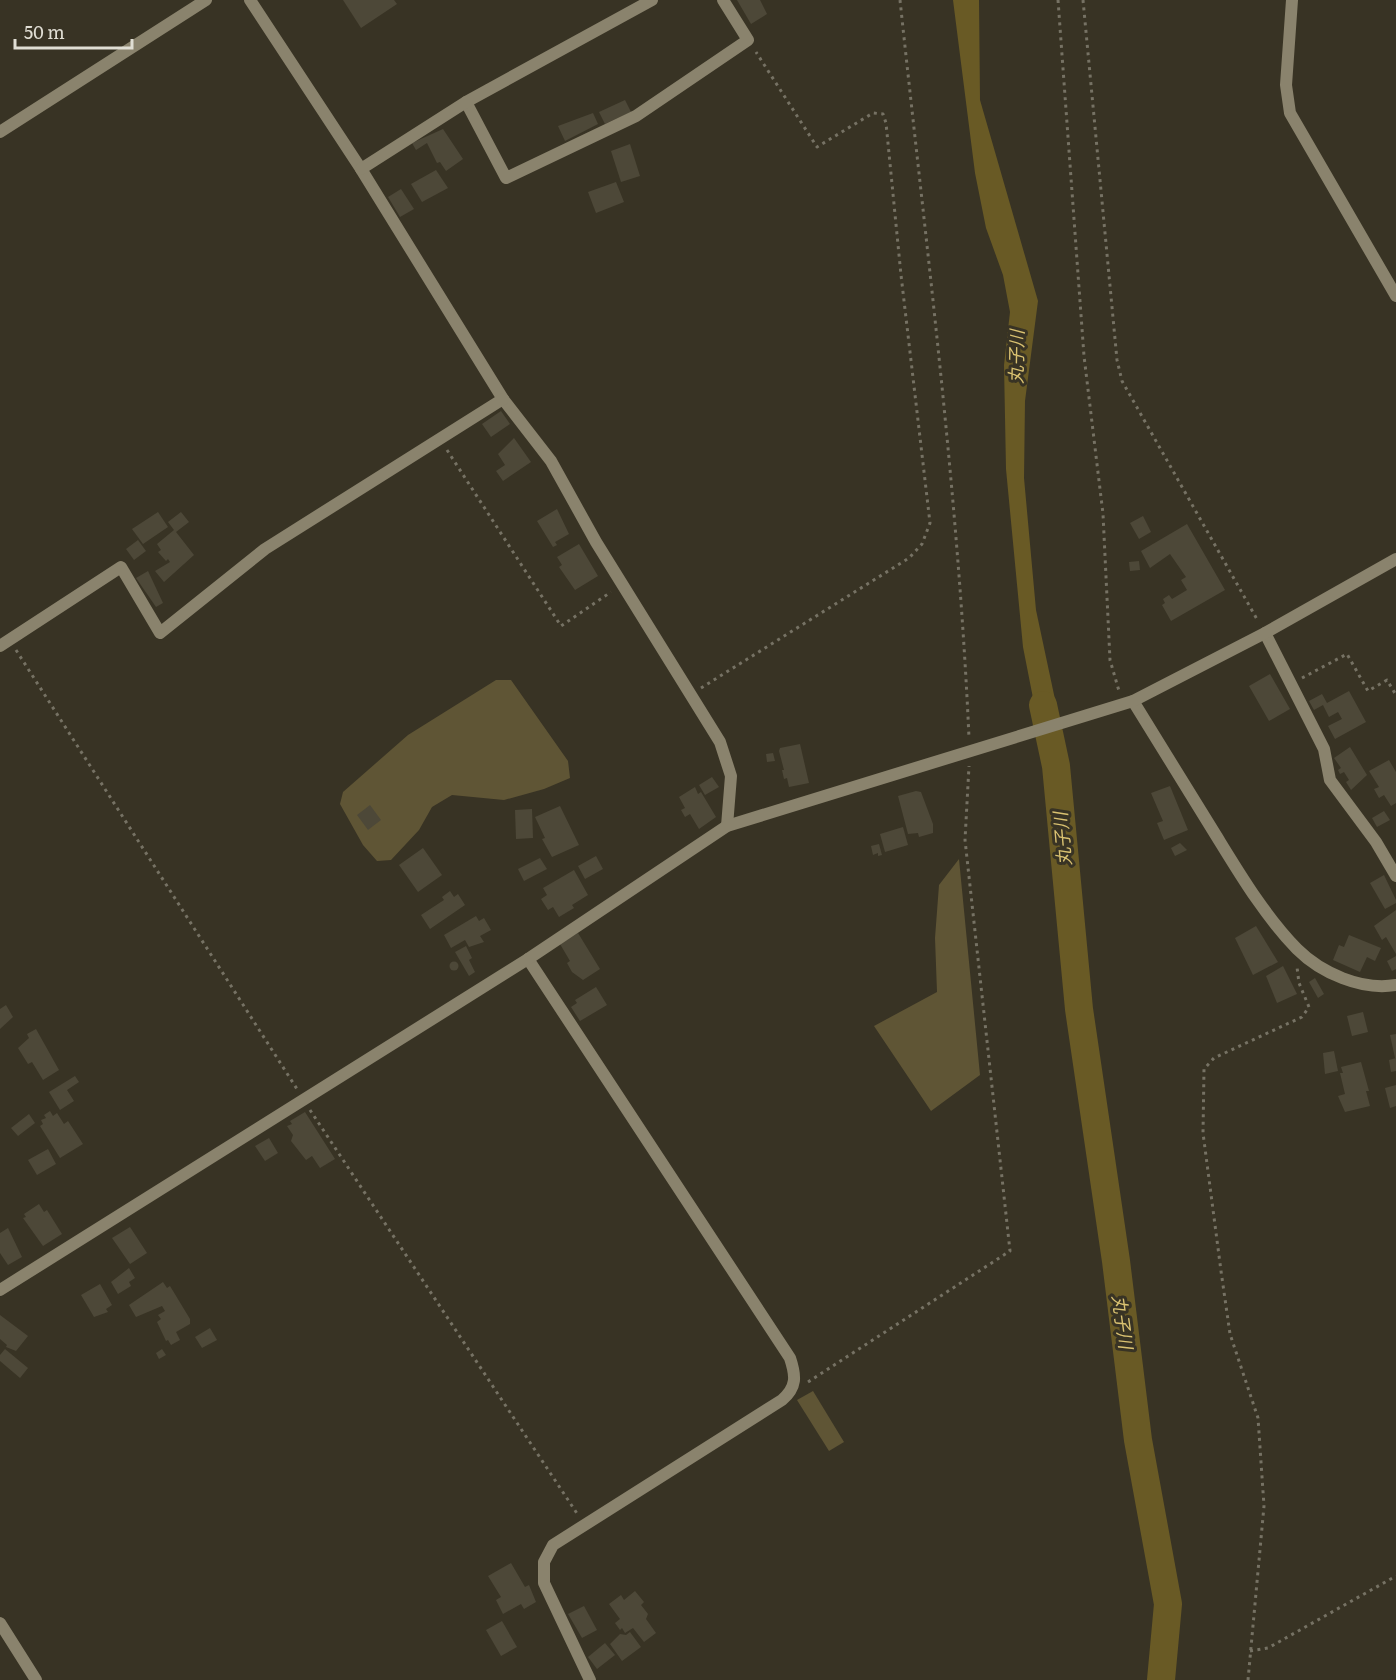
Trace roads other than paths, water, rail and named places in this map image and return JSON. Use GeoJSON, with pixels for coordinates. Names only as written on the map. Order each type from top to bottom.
{"type":"FeatureCollection","features":[{"type":"Feature","properties":{"kind":"street"},"geometry":{"type":"LineString","coordinates":[[0,132],[206,0]]}},
{"type":"Feature","properties":{"kind":"street"},"geometry":{"type":"LineString","coordinates":[[250,0],[361,169],[503,399],[551,460],[622,585],[720,742],[730,776],[727,826]]}},
{"type":"Feature","properties":{"kind":"street"},"geometry":{"type":"LineString","coordinates":[[361,169],[466,102],[652,0]]}},
{"type":"Feature","properties":{"kind":"street"},"geometry":{"type":"LineString","coordinates":[[466,102],[506,178],[636,116],[748,40],[723,0]]}},
{"type":"Feature","properties":{"kind":"street"},"geometry":{"type":"LineString","coordinates":[[1292,0],[1286,86],[1290,112],[1396,296]]}},
{"type":"Feature","properties":{"kind":"street"},"geometry":{"type":"LineString","coordinates":[[5,643],[122,567],[160,633],[264,549],[503,399]]}},
{"type":"Feature","properties":{"kind":"street"},"geometry":{"type":"LineString","coordinates":[[0,1290],[528,959],[727,826],[1127,702],[1265,633],[1396,559]]}},
{"type":"Feature","properties":{"kind":"street"},"geometry":{"type":"LineString","coordinates":[[1265,633],[1324,749],[1330,780],[1376,842],[1396,876]]}},
{"type":"Feature","properties":{"kind":"street"},"geometry":{"type":"LineString","coordinates":[[1127,702],[1254,896],[1298,950],[1321,967],[1352,982],[1380,988],[1396,985]]}},
{"type":"Feature","properties":{"kind":"street"},"geometry":{"type":"LineString","coordinates":[[528,959],[790,1358],[796,1377],[791,1393],[554,1545],[544,1562],[544,1583],[590,1680]]}},
{"type":"Feature","properties":{"kind":"street"},"geometry":{"type":"LineString","coordinates":[[0,1623],[36,1680]]}},
{"type":"Feature","properties":{"kind":"water"},"geometry":{"type":"Polygon","coordinates":[[[953,0],[979,0],[980,100],[1038,301],[1025,401],[1024,478],[1036,610],[1063,737],[1042,744],[1023,647],[1006,469],[1004,365],[1010,312],[1003,275],[986,228],[975,173],[953,0]]]}},
{"type":"Feature","properties":{"kind":"waterway","name":"丸子川"},"geometry":{"type":"LineString","coordinates":[[1043,705],[1056,766],[1079,1009],[1116,1261],[1138,1440],[1168,1604],[1161,1680]]}}]}
